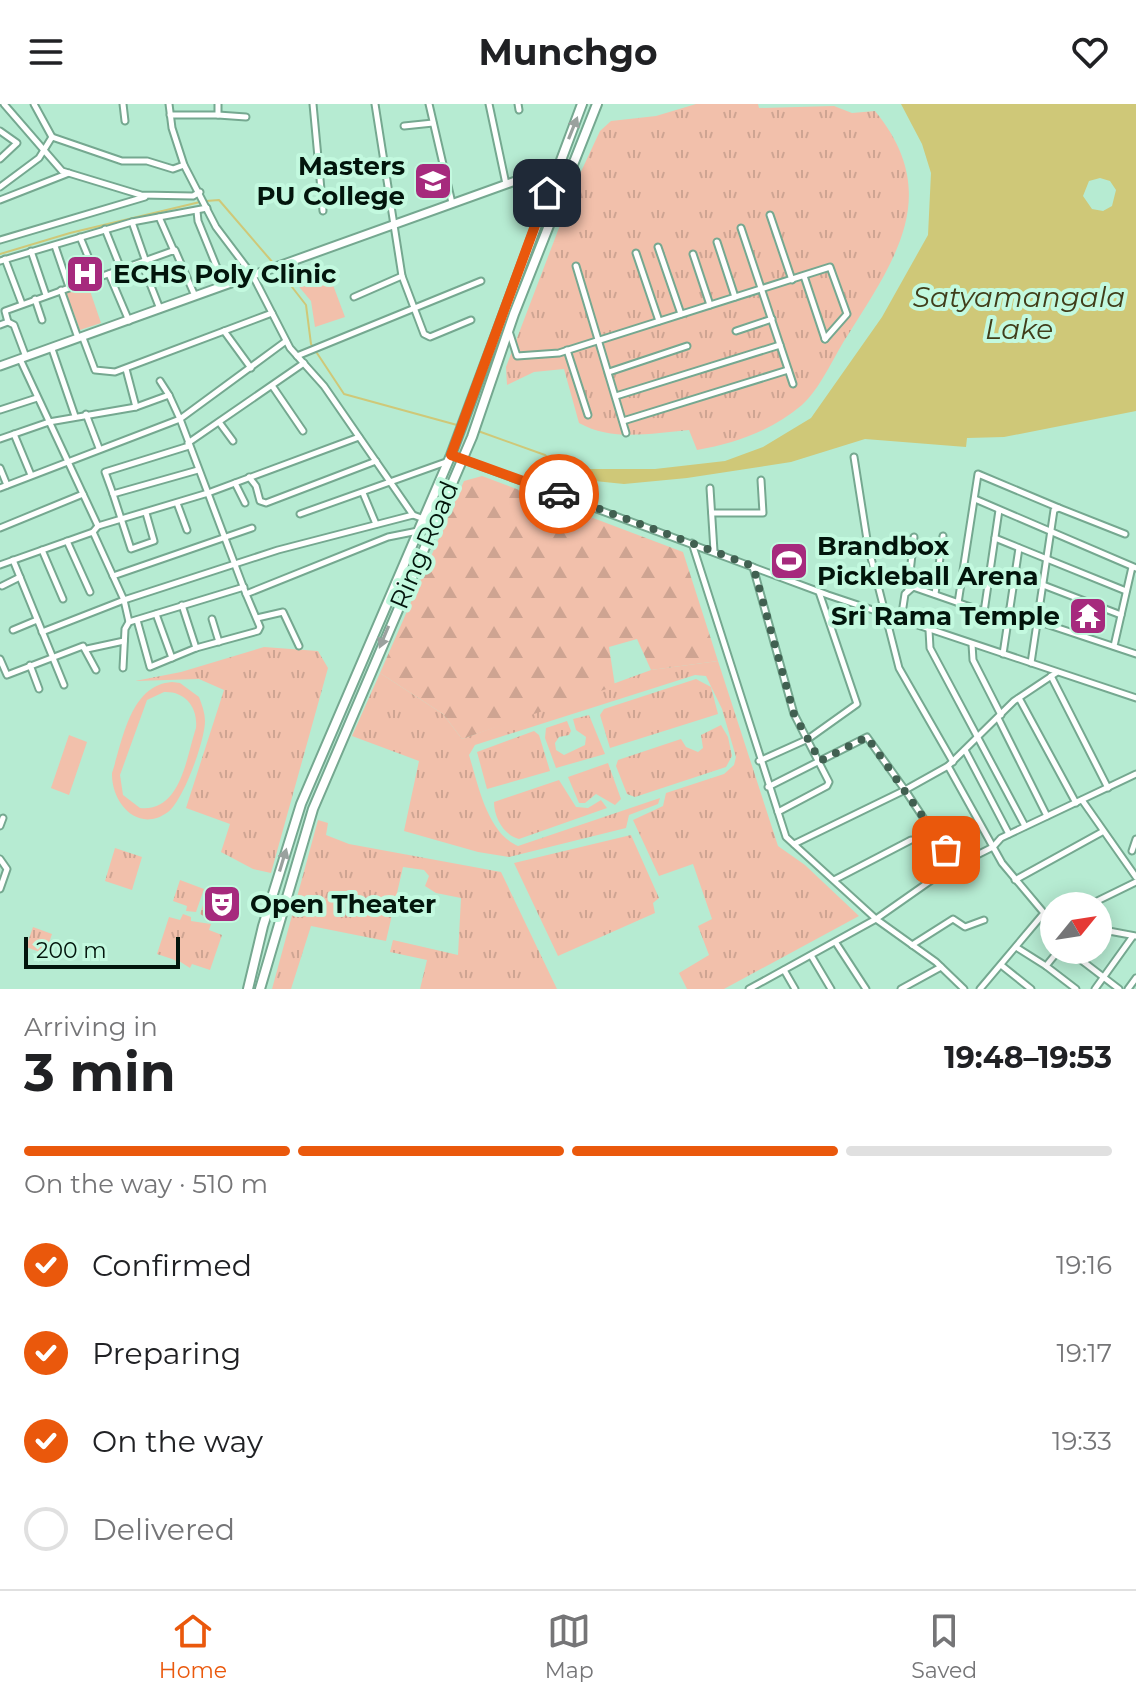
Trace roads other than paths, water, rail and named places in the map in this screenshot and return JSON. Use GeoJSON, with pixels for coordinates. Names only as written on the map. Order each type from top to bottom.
{"type":"FeatureCollection","features":[{"type":"Feature","properties":{"kind":"main road","name":"Ring Road"},"geometry":{"type":"LineString","coordinates":[[248,989],[301,804],[360,659],[458,437],[582,104]]}},
{"type":"Feature","properties":{"kind":"main road","name":"Ring Road"},"geometry":{"type":"LineString","coordinates":[[260,989],[313,809],[472,437],[508,330],[597,104]]}},
{"type":"Feature","properties":{"kind":"main road"},"geometry":{"type":"LineString","coordinates":[[557,166],[571,171]]}},
{"type":"Feature","properties":{"kind":"main road"},"geometry":{"type":"LineString","coordinates":[[449,458],[462,458]]}},
{"type":"Feature","properties":{"kind":"main road"},"geometry":{"type":"LineString","coordinates":[[301,804],[313,809]]}},
{"type":"Feature","properties":{"kind":"main road"},"geometry":{"type":"LineString","coordinates":[[255,963],[266,967]]}},
{"type":"Feature","properties":{"kind":"street"},"geometry":{"type":"LineString","coordinates":[[4,104],[46,148],[62,171],[149,196],[193,196],[200,192]]}},
{"type":"Feature","properties":{"kind":"street"},"geometry":{"type":"LineString","coordinates":[[34,104],[52,137],[122,161],[147,161],[173,169],[184,165]]}},
{"type":"Feature","properties":{"kind":"street"},"geometry":{"type":"LineString","coordinates":[[123,104],[125,121]]}},
{"type":"Feature","properties":{"kind":"street"},"geometry":{"type":"LineString","coordinates":[[169,104],[184,165],[216,227],[253,276],[286,341],[413,515]]}},
{"type":"Feature","properties":{"kind":"street"},"geometry":{"type":"LineString","coordinates":[[218,104],[218,115]]}},
{"type":"Feature","properties":{"kind":"street"},"geometry":{"type":"LineString","coordinates":[[313,104],[323,211]]}},
{"type":"Feature","properties":{"kind":"street"},"geometry":{"type":"LineString","coordinates":[[375,104],[402,276],[413,307],[427,337],[471,320]]}},
{"type":"Feature","properties":{"kind":"street"},"geometry":{"type":"LineString","coordinates":[[429,104],[452,203]]}},
{"type":"Feature","properties":{"kind":"street"},"geometry":{"type":"LineString","coordinates":[[489,104],[506,184]]}},
{"type":"Feature","properties":{"kind":"street"},"geometry":{"type":"LineString","coordinates":[[170,115],[246,117]]}},
{"type":"Feature","properties":{"kind":"street"},"geometry":{"type":"LineString","coordinates":[[404,126],[433,123]]}},
{"type":"Feature","properties":{"kind":"street"},"geometry":{"type":"LineString","coordinates":[[0,131],[17,143],[0,159]]}},
{"type":"Feature","properties":{"kind":"street"},"geometry":{"type":"LineString","coordinates":[[0,187],[39,158],[52,137]]}},
{"type":"Feature","properties":{"kind":"street"},"geometry":{"type":"LineString","coordinates":[[0,366],[557,166]]}},
{"type":"Feature","properties":{"kind":"street"},"geometry":{"type":"LineString","coordinates":[[0,200],[69,173]]}},
{"type":"Feature","properties":{"kind":"street"},"geometry":{"type":"LineString","coordinates":[[0,240],[149,196]]}},
{"type":"Feature","properties":{"kind":"street"},"geometry":{"type":"LineString","coordinates":[[22,304],[3,260],[105,229],[207,207]]}},
{"type":"Feature","properties":{"kind":"street"},"geometry":{"type":"LineString","coordinates":[[197,211],[198,221],[224,286]]}},
{"type":"Feature","properties":{"kind":"street"},"geometry":{"type":"LineString","coordinates":[[770,215],[792,280]]}},
{"type":"Feature","properties":{"kind":"street"},"geometry":{"type":"LineString","coordinates":[[159,217],[195,296]]}},
{"type":"Feature","properties":{"kind":"street"},"geometry":{"type":"LineString","coordinates":[[132,222],[160,309]]}},
{"type":"Feature","properties":{"kind":"street"},"geometry":{"type":"LineString","coordinates":[[741,228],[793,384]]}},
{"type":"Feature","properties":{"kind":"street"},"geometry":{"type":"LineString","coordinates":[[105,229],[121,270]]}},
{"type":"Feature","properties":{"kind":"street"},"geometry":{"type":"LineString","coordinates":[[80,237],[97,278]]}},
{"type":"Feature","properties":{"kind":"street"},"geometry":{"type":"LineString","coordinates":[[717,242],[735,297]]}},
{"type":"Feature","properties":{"kind":"street"},"geometry":{"type":"LineString","coordinates":[[55,246],[69,287]]}},
{"type":"Feature","properties":{"kind":"street"},"geometry":{"type":"LineString","coordinates":[[658,247],[681,314]]}},
{"type":"Feature","properties":{"kind":"street"},"geometry":{"type":"LineString","coordinates":[[31,251],[46,295]]}},
{"type":"Feature","properties":{"kind":"street"},"geometry":{"type":"LineString","coordinates":[[4,324],[5,311],[174,251]]}},
{"type":"Feature","properties":{"kind":"street"},"geometry":{"type":"LineString","coordinates":[[636,253],[659,321]]}},
{"type":"Feature","properties":{"kind":"street"},"geometry":{"type":"LineString","coordinates":[[693,254],[710,305]]}},
{"type":"Feature","properties":{"kind":"street"},"geometry":{"type":"LineString","coordinates":[[576,266],[626,433]]}},
{"type":"Feature","properties":{"kind":"street"},"geometry":{"type":"LineString","coordinates":[[508,330],[517,356],[567,350],[830,267],[847,314],[825,339],[804,276]]}},
{"type":"Feature","properties":{"kind":"street"},"geometry":{"type":"LineString","coordinates":[[109,274],[129,321]]}},
{"type":"Feature","properties":{"kind":"street"},"geometry":{"type":"LineString","coordinates":[[354,297],[402,276]]}},
{"type":"Feature","properties":{"kind":"street"},"geometry":{"type":"LineString","coordinates":[[297,356],[481,281]]}},
{"type":"Feature","properties":{"kind":"street"},"geometry":{"type":"LineString","coordinates":[[61,290],[95,370],[115,372],[126,369],[272,313]]}},
{"type":"Feature","properties":{"kind":"street"},"geometry":{"type":"LineString","coordinates":[[35,299],[42,320]]}},
{"type":"Feature","properties":{"kind":"street"},"geometry":{"type":"LineString","coordinates":[[0,313],[4,324]]}},
{"type":"Feature","properties":{"kind":"street"},"geometry":{"type":"LineString","coordinates":[[736,331],[772,319]]}},
{"type":"Feature","properties":{"kind":"street"},"geometry":{"type":"LineString","coordinates":[[4,324],[14,325],[37,398],[83,494],[124,600],[129,622],[124,641],[123,668]]}},
{"type":"Feature","properties":{"kind":"street"},"geometry":{"type":"LineString","coordinates":[[224,331],[251,368]]}},
{"type":"Feature","properties":{"kind":"street"},"geometry":{"type":"LineString","coordinates":[[0,488],[180,419],[286,341]]}},
{"type":"Feature","properties":{"kind":"street"},"geometry":{"type":"LineString","coordinates":[[616,396],[780,345]]}},
{"type":"Feature","properties":{"kind":"street"},"geometry":{"type":"LineString","coordinates":[[609,372],[687,346]]}},
{"type":"Feature","properties":{"kind":"street"},"geometry":{"type":"LineString","coordinates":[[52,349],[75,416]]}},
{"type":"Feature","properties":{"kind":"street"},"geometry":{"type":"LineString","coordinates":[[567,350],[588,415]]}},
{"type":"Feature","properties":{"kind":"street"},"geometry":{"type":"LineString","coordinates":[[146,513],[154,541],[133,549],[119,521],[105,472],[189,444],[304,363]]}},
{"type":"Feature","properties":{"kind":"street"},"geometry":{"type":"LineString","coordinates":[[126,369],[136,407]]}},
{"type":"Feature","properties":{"kind":"street"},"geometry":{"type":"LineString","coordinates":[[623,421],[788,370]]}},
{"type":"Feature","properties":{"kind":"street"},"geometry":{"type":"LineString","coordinates":[[137,620],[150,667],[196,648],[258,631],[260,627],[180,419],[160,381]]}},
{"type":"Feature","properties":{"kind":"street"},"geometry":{"type":"LineString","coordinates":[[273,387],[303,431]]}},
{"type":"Feature","properties":{"kind":"street"},"geometry":{"type":"LineString","coordinates":[[0,439],[49,422],[136,407],[169,395]]}},
{"type":"Feature","properties":{"kind":"street"},"geometry":{"type":"LineString","coordinates":[[0,410],[37,398]]}},
{"type":"Feature","properties":{"kind":"street"},"geometry":{"type":"LineString","coordinates":[[86,414],[99,448]]}},
{"type":"Feature","properties":{"kind":"street"},"geometry":{"type":"LineString","coordinates":[[219,422],[233,441]]}},
{"type":"Feature","properties":{"kind":"street"},"geometry":{"type":"LineString","coordinates":[[14,434],[31,475]]}},
{"type":"Feature","properties":{"kind":"street"},"geometry":{"type":"LineString","coordinates":[[0,565],[359,437]]}},
{"type":"Feature","properties":{"kind":"street"},"geometry":{"type":"LineString","coordinates":[[854,457],[868,546],[899,668],[993,847],[1015,880],[1040,908]]}},
{"type":"Feature","properties":{"kind":"street"},"geometry":{"type":"LineString","coordinates":[[300,514],[391,483],[449,458]]}},
{"type":"Feature","properties":{"kind":"street"},"geometry":{"type":"LineString","coordinates":[[462,458],[883,614],[1030,663],[1054,674],[1136,696]]}},
{"type":"Feature","properties":{"kind":"street"},"geometry":{"type":"LineString","coordinates":[[249,477],[260,501],[266,503],[376,461]]}},
{"type":"Feature","properties":{"kind":"street"},"geometry":{"type":"LineString","coordinates":[[0,468],[7,485]]}},
{"type":"Feature","properties":{"kind":"street"},"geometry":{"type":"LineString","coordinates":[[113,494],[198,470]]}},
{"type":"Feature","properties":{"kind":"street"},"geometry":{"type":"LineString","coordinates":[[958,603],[978,474],[1125,534]]}},
{"type":"Feature","properties":{"kind":"street"},"geometry":{"type":"LineString","coordinates":[[712,513],[763,513],[761,480]]}},
{"type":"Feature","properties":{"kind":"street"},"geometry":{"type":"LineString","coordinates":[[235,483],[245,503]]}},
{"type":"Feature","properties":{"kind":"street"},"geometry":{"type":"LineString","coordinates":[[710,488],[714,551]]}},
{"type":"Feature","properties":{"kind":"street"},"geometry":{"type":"LineString","coordinates":[[363,493],[376,524]]}},
{"type":"Feature","properties":{"kind":"street"},"geometry":{"type":"LineString","coordinates":[[0,528],[83,494]]}},
{"type":"Feature","properties":{"kind":"street"},"geometry":{"type":"LineString","coordinates":[[975,499],[1134,567],[1114,646]]}},
{"type":"Feature","properties":{"kind":"street"},"geometry":{"type":"LineString","coordinates":[[177,503],[187,530]]}},
{"type":"Feature","properties":{"kind":"street"},"geometry":{"type":"LineString","coordinates":[[1030,663],[1054,510],[1059,508]]}},
{"type":"Feature","properties":{"kind":"street"},"geometry":{"type":"LineString","coordinates":[[984,612],[999,510]]}},
{"type":"Feature","properties":{"kind":"street"},"geometry":{"type":"LineString","coordinates":[[42,632],[124,600],[235,564],[413,515],[424,519]]}},
{"type":"Feature","properties":{"kind":"street"},"geometry":{"type":"LineString","coordinates":[[113,576],[252,528]]}},
{"type":"Feature","properties":{"kind":"street"},"geometry":{"type":"LineString","coordinates":[[246,594],[388,537],[413,529],[419,531]]}},
{"type":"Feature","properties":{"kind":"street"},"geometry":{"type":"LineString","coordinates":[[935,595],[943,536]]}},
{"type":"Feature","properties":{"kind":"street"},"geometry":{"type":"LineString","coordinates":[[901,620],[914,537]]}},
{"type":"Feature","properties":{"kind":"street"},"geometry":{"type":"LineString","coordinates":[[995,538],[1126,591]]}},
{"type":"Feature","properties":{"kind":"street"},"geometry":{"type":"LineString","coordinates":[[67,541],[90,592]]}},
{"type":"Feature","properties":{"kind":"street"},"geometry":{"type":"LineString","coordinates":[[691,542],[759,761],[786,837],[876,919],[941,967],[964,989]]}},
{"type":"Feature","properties":{"kind":"street"},"geometry":{"type":"LineString","coordinates":[[1003,654],[1019,548]]}},
{"type":"Feature","properties":{"kind":"street"},"geometry":{"type":"LineString","coordinates":[[42,550],[63,599]]}},
{"type":"Feature","properties":{"kind":"street"},"geometry":{"type":"LineString","coordinates":[[13,560],[64,685]]}},
{"type":"Feature","properties":{"kind":"street"},"geometry":{"type":"LineString","coordinates":[[753,566],[794,714],[829,784],[778,812]]}},
{"type":"Feature","properties":{"kind":"street"},"geometry":{"type":"LineString","coordinates":[[2,586],[20,577]]}},
{"type":"Feature","properties":{"kind":"street"},"geometry":{"type":"LineString","coordinates":[[1043,585],[1121,615]]}},
{"type":"Feature","properties":{"kind":"street"},"geometry":{"type":"LineString","coordinates":[[129,622],[244,587]]}},
{"type":"Feature","properties":{"kind":"street"},"geometry":{"type":"LineString","coordinates":[[908,590],[913,587],[1008,620]]}},
{"type":"Feature","properties":{"kind":"street"},"geometry":{"type":"LineString","coordinates":[[759,761],[808,739],[857,704],[818,591]]}},
{"type":"Feature","properties":{"kind":"street"},"geometry":{"type":"LineString","coordinates":[[182,605],[196,648]]}},
{"type":"Feature","properties":{"kind":"street"},"geometry":{"type":"LineString","coordinates":[[257,618],[283,612],[299,646]]}},
{"type":"Feature","properties":{"kind":"street"},"geometry":{"type":"LineString","coordinates":[[156,613],[172,658]]}},
{"type":"Feature","properties":{"kind":"street"},"geometry":{"type":"LineString","coordinates":[[212,619],[219,642]]}},
{"type":"Feature","properties":{"kind":"street"},"geometry":{"type":"LineString","coordinates":[[13,630],[37,620]]}},
{"type":"Feature","properties":{"kind":"street"},"geometry":{"type":"LineString","coordinates":[[1037,621],[1136,654]]}},
{"type":"Feature","properties":{"kind":"street"},"geometry":{"type":"LineString","coordinates":[[929,630],[930,648],[1025,826]]}},
{"type":"Feature","properties":{"kind":"street"},"geometry":{"type":"LineString","coordinates":[[87,649],[124,641]]}},
{"type":"Feature","properties":{"kind":"street"},"geometry":{"type":"LineString","coordinates":[[972,644],[973,660],[1047,816]]}},
{"type":"Feature","properties":{"kind":"street"},"geometry":{"type":"LineString","coordinates":[[2,681],[7,675],[52,655],[83,646],[96,670]]}},
{"type":"Feature","properties":{"kind":"street"},"geometry":{"type":"LineString","coordinates":[[0,659],[7,675]]}},
{"type":"Feature","properties":{"kind":"street"},"geometry":{"type":"LineString","coordinates":[[30,665],[39,689]]}},
{"type":"Feature","properties":{"kind":"street"},"geometry":{"type":"LineString","coordinates":[[794,844],[905,790],[950,764],[1019,698],[1054,674]]}},
{"type":"Feature","properties":{"kind":"street"},"geometry":{"type":"LineString","coordinates":[[1054,674],[1108,788]]}},
{"type":"Feature","properties":{"kind":"street"},"geometry":{"type":"LineString","coordinates":[[1019,698],[1079,802],[1136,879],[1112,892]]}},
{"type":"Feature","properties":{"kind":"street"},"geometry":{"type":"LineString","coordinates":[[768,787],[867,737],[955,866]]}},
{"type":"Feature","properties":{"kind":"street"},"geometry":{"type":"LineString","coordinates":[[965,750],[1009,834]]}},
{"type":"Feature","properties":{"kind":"street"},"geometry":{"type":"LineString","coordinates":[[749,989],[836,943],[955,866],[993,847],[1009,834],[1136,774]]}},
{"type":"Feature","properties":{"kind":"street"},"geometry":{"type":"LineString","coordinates":[[0,826],[3,818]]}},
{"type":"Feature","properties":{"kind":"street"},"geometry":{"type":"LineString","coordinates":[[1015,880],[1102,832]]}},
{"type":"Feature","properties":{"kind":"street"},"geometry":{"type":"LineString","coordinates":[[1132,851],[1136,839]]}},
{"type":"Feature","properties":{"kind":"street"},"geometry":{"type":"LineString","coordinates":[[834,880],[911,840]]}},
{"type":"Feature","properties":{"kind":"street"},"geometry":{"type":"LineString","coordinates":[[0,859],[7,869],[0,889]]}},
{"type":"Feature","properties":{"kind":"street"},"geometry":{"type":"LineString","coordinates":[[980,989],[1040,918]]}},
{"type":"Feature","properties":{"kind":"street"},"geometry":{"type":"LineString","coordinates":[[912,945],[953,919],[965,927],[984,920]]}},
{"type":"Feature","properties":{"kind":"street"},"geometry":{"type":"LineString","coordinates":[[1095,989],[1135,936],[1112,933]]}},
{"type":"Feature","properties":{"kind":"street"},"geometry":{"type":"LineString","coordinates":[[836,943],[866,989]]}},
{"type":"Feature","properties":{"kind":"street"},"geometry":{"type":"LineString","coordinates":[[1016,947],[1076,989]]}},
{"type":"Feature","properties":{"kind":"street"},"geometry":{"type":"LineString","coordinates":[[812,957],[831,989]]}},
{"type":"Feature","properties":{"kind":"street"},"geometry":{"type":"LineString","coordinates":[[1087,964],[1119,989]]}},
{"type":"Feature","properties":{"kind":"street"},"geometry":{"type":"LineString","coordinates":[[1001,965],[1031,989]]}},
{"type":"Feature","properties":{"kind":"street"},"geometry":{"type":"LineString","coordinates":[[901,989],[941,967]]}},
{"type":"Feature","properties":{"kind":"street"},"geometry":{"type":"LineString","coordinates":[[784,970],[795,989]]}},
{"type":"Feature","properties":{"kind":"street"},"geometry":{"type":"LineString","coordinates":[[1128,989],[1136,978]]}},
{"type":"Feature","properties":{"kind":"street"},"geometry":{"type":"LineString","coordinates":[[762,982],[766,989]]}},
{"type":"Feature","properties":{"kind":"water","name":"Satyamangala Lake"},"geometry":{"type":"Polygon","coordinates":[[[901,104],[1136,104],[1136,411],[1004,437],[967,438],[966,447],[865,439],[791,462],[687,478],[624,484],[575,479],[578,469],[655,469],[725,461],[763,447],[811,418],[882,317],[928,235],[931,173],[922,144],[901,104]],[[1100,178],[1089,181],[1083,196],[1092,209],[1103,211],[1112,206],[1116,190],[1110,181],[1100,178]]]}},
{"type":"Feature","properties":{"kind":"waterway"},"geometry":{"type":"LineString","coordinates":[[206,201],[219,200],[274,264]]}},
{"type":"Feature","properties":{"kind":"waterway"},"geometry":{"type":"LineString","coordinates":[[0,254],[70,233],[200,202]]}},
{"type":"Feature","properties":{"kind":"waterway"},"geometry":{"type":"LineString","coordinates":[[278,269],[306,305],[311,344],[344,394],[457,425]]}},
{"type":"Feature","properties":{"kind":"waterway"},"geometry":{"type":"LineString","coordinates":[[478,431],[545,455],[575,479]]}},
{"type":"Feature","properties":{"kind":"place","name":"Masters PU College"},"geometry":{"type":"Point","coordinates":[433,181]}},
{"type":"Feature","properties":{"kind":"place","name":"ECHS Poly Clinic"},"geometry":{"type":"Point","coordinates":[85,274]}},
{"type":"Feature","properties":{"kind":"place","name":"Brandbox Pickleball Arena"},"geometry":{"type":"Point","coordinates":[789,561]}},
{"type":"Feature","properties":{"kind":"place","name":"Sri Rama Temple"},"geometry":{"type":"Point","coordinates":[1088,616]}},
{"type":"Feature","properties":{"kind":"place","name":"Open Theater"},"geometry":{"type":"Point","coordinates":[222,904]}}]}
